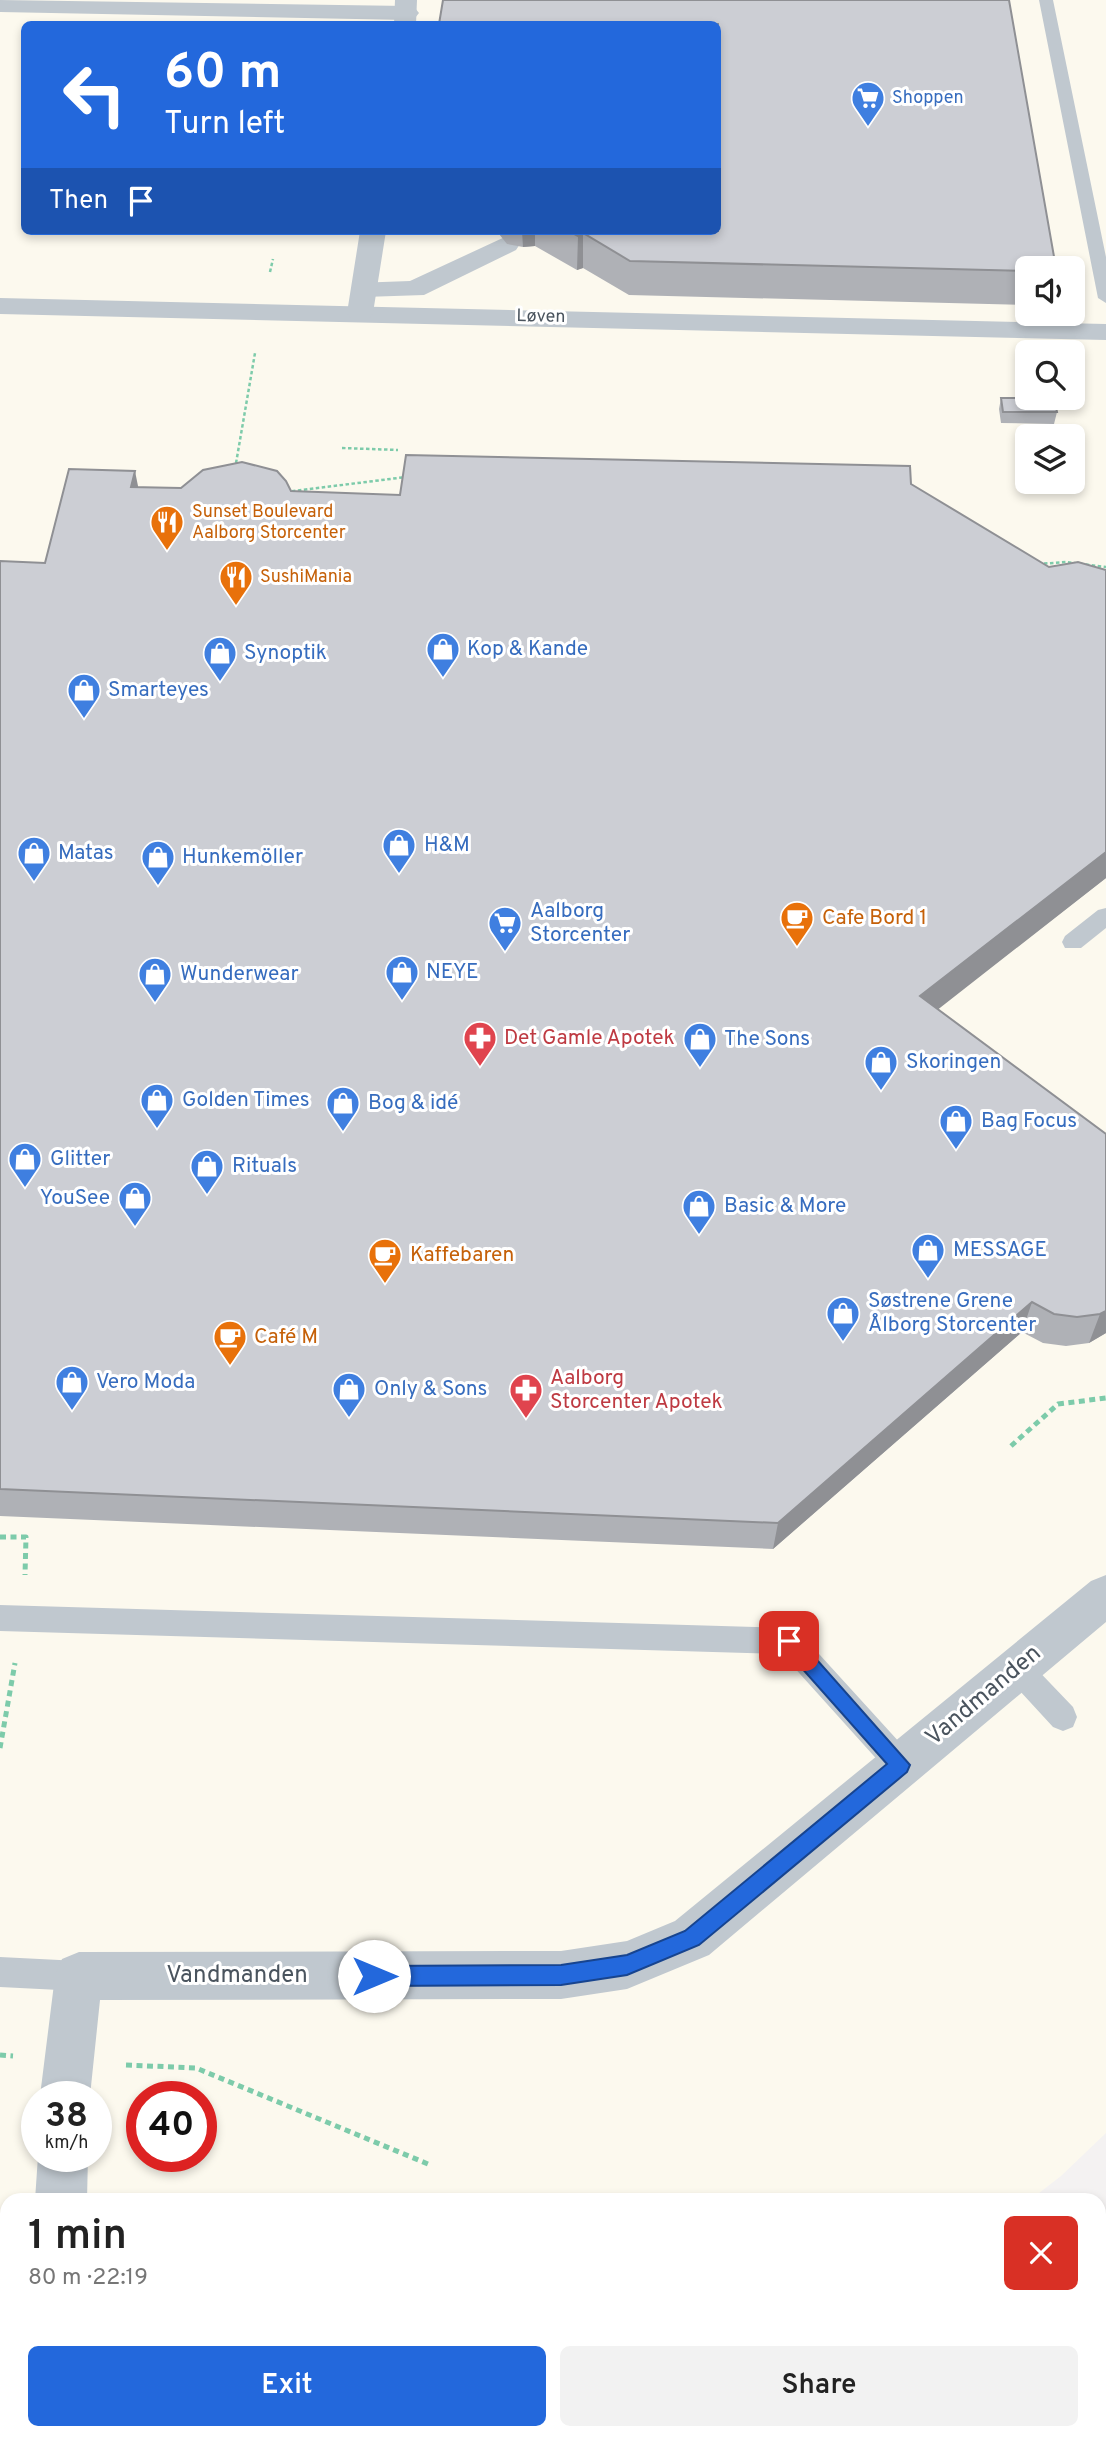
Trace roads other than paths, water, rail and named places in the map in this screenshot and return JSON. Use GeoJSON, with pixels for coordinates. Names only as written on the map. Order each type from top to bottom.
{"type":"FeatureCollection","features":[{"type":"Feature","properties":{"kind":"street"},"geometry":{"type":"LineString","coordinates":[[0,5],[406,13]]}},
{"type":"Feature","properties":{"kind":"street"},"geometry":{"type":"LineString","coordinates":[[372,235],[362,301],[415,289],[507,244]]}},
{"type":"Feature","properties":{"kind":"street","name":"Løven"},"geometry":{"type":"LineString","coordinates":[[0,306],[362,301],[1098,333]]}},
{"type":"Feature","properties":{"kind":"street","name":"Vandmanden"},"geometry":{"type":"LineString","coordinates":[[79,1976],[561,1975],[627,1965],[692,1938],[1106,1595]]}},
{"type":"Feature","properties":{"kind":"street"},"geometry":{"type":"LineString","coordinates":[[67,2081],[79,1976]]}},
{"type":"Feature","properties":{"kind":"street"},"geometry":{"type":"LineString","coordinates":[[61,2193],[62,2172]]}},
{"type":"Feature","properties":{"kind":"lane"},"geometry":{"type":"LineString","coordinates":[[1046,0],[1106,298]]}},
{"type":"Feature","properties":{"kind":"lane"},"geometry":{"type":"LineString","coordinates":[[1073,942],[1106,916]]}},
{"type":"Feature","properties":{"kind":"lane"},"geometry":{"type":"LineString","coordinates":[[0,1618],[789,1641],[901,1765]]}},
{"type":"Feature","properties":{"kind":"lane"},"geometry":{"type":"LineString","coordinates":[[1018,1669],[1063,1717]]}},
{"type":"Feature","properties":{"kind":"lane"},"geometry":{"type":"LineString","coordinates":[[0,1972],[79,1976]]}},
{"type":"Feature","properties":{"kind":"place","name":"Shoppen"},"geometry":{"type":"Point","coordinates":[868,128]}},
{"type":"Feature","properties":{"kind":"place","name":"Sunset Boulevard Aalborg Storcenter"},"geometry":{"type":"Point","coordinates":[167,552]}},
{"type":"Feature","properties":{"kind":"place","name":"SushiMania"},"geometry":{"type":"Point","coordinates":[236,607]}},
{"type":"Feature","properties":{"kind":"place","name":"Kop & Kande"},"geometry":{"type":"Point","coordinates":[443,679]}},
{"type":"Feature","properties":{"kind":"place","name":"Synoptik"},"geometry":{"type":"Point","coordinates":[220,683]}},
{"type":"Feature","properties":{"kind":"place","name":"Smarteyes"},"geometry":{"type":"Point","coordinates":[84,720]}},
{"type":"Feature","properties":{"kind":"place","name":"H&M"},"geometry":{"type":"Point","coordinates":[399,875]}},
{"type":"Feature","properties":{"kind":"place","name":"Matas"},"geometry":{"type":"Point","coordinates":[34,883]}},
{"type":"Feature","properties":{"kind":"place","name":"Hunkemöller"},"geometry":{"type":"Point","coordinates":[158,887]}},
{"type":"Feature","properties":{"kind":"place","name":"Cafe Bord 1"},"geometry":{"type":"Point","coordinates":[797,948]}},
{"type":"Feature","properties":{"kind":"place","name":"Aalborg Storcenter"},"geometry":{"type":"Point","coordinates":[505,953]}},
{"type":"Feature","properties":{"kind":"place","name":"NEYE"},"geometry":{"type":"Point","coordinates":[402,1002]}},
{"type":"Feature","properties":{"kind":"place","name":"Wunderwear"},"geometry":{"type":"Point","coordinates":[155,1004]}},
{"type":"Feature","properties":{"kind":"place","name":"Det Gamle Apotek"},"geometry":{"type":"Point","coordinates":[480,1068]}},
{"type":"Feature","properties":{"kind":"place","name":"The Sons"},"geometry":{"type":"Point","coordinates":[700,1069]}},
{"type":"Feature","properties":{"kind":"place","name":"Skoringen"},"geometry":{"type":"Point","coordinates":[881,1092]}},
{"type":"Feature","properties":{"kind":"place","name":"Golden Times"},"geometry":{"type":"Point","coordinates":[157,1130]}},
{"type":"Feature","properties":{"kind":"place","name":"Bog & idé"},"geometry":{"type":"Point","coordinates":[343,1133]}},
{"type":"Feature","properties":{"kind":"place","name":"Bag Focus"},"geometry":{"type":"Point","coordinates":[956,1151]}},
{"type":"Feature","properties":{"kind":"place","name":"Glitter"},"geometry":{"type":"Point","coordinates":[25,1189]}},
{"type":"Feature","properties":{"kind":"place","name":"Rituals"},"geometry":{"type":"Point","coordinates":[207,1196]}},
{"type":"Feature","properties":{"kind":"place","name":"YouSee"},"geometry":{"type":"Point","coordinates":[135,1228]}},
{"type":"Feature","properties":{"kind":"place","name":"Basic & More"},"geometry":{"type":"Point","coordinates":[699,1236]}},
{"type":"Feature","properties":{"kind":"place","name":"MESSAGE"},"geometry":{"type":"Point","coordinates":[928,1280]}},
{"type":"Feature","properties":{"kind":"place","name":"Kaffebaren"},"geometry":{"type":"Point","coordinates":[385,1285]}},
{"type":"Feature","properties":{"kind":"place","name":"Søstrene Grene Ålborg Storcenter"},"geometry":{"type":"Point","coordinates":[843,1343]}},
{"type":"Feature","properties":{"kind":"place","name":"Café M"},"geometry":{"type":"Point","coordinates":[230,1367]}},
{"type":"Feature","properties":{"kind":"place","name":"Vero Moda"},"geometry":{"type":"Point","coordinates":[72,1412]}},
{"type":"Feature","properties":{"kind":"place","name":"Only & Sons"},"geometry":{"type":"Point","coordinates":[349,1419]}},
{"type":"Feature","properties":{"kind":"place","name":"Aalborg Storcenter Apotek"},"geometry":{"type":"Point","coordinates":[526,1420]}}]}
